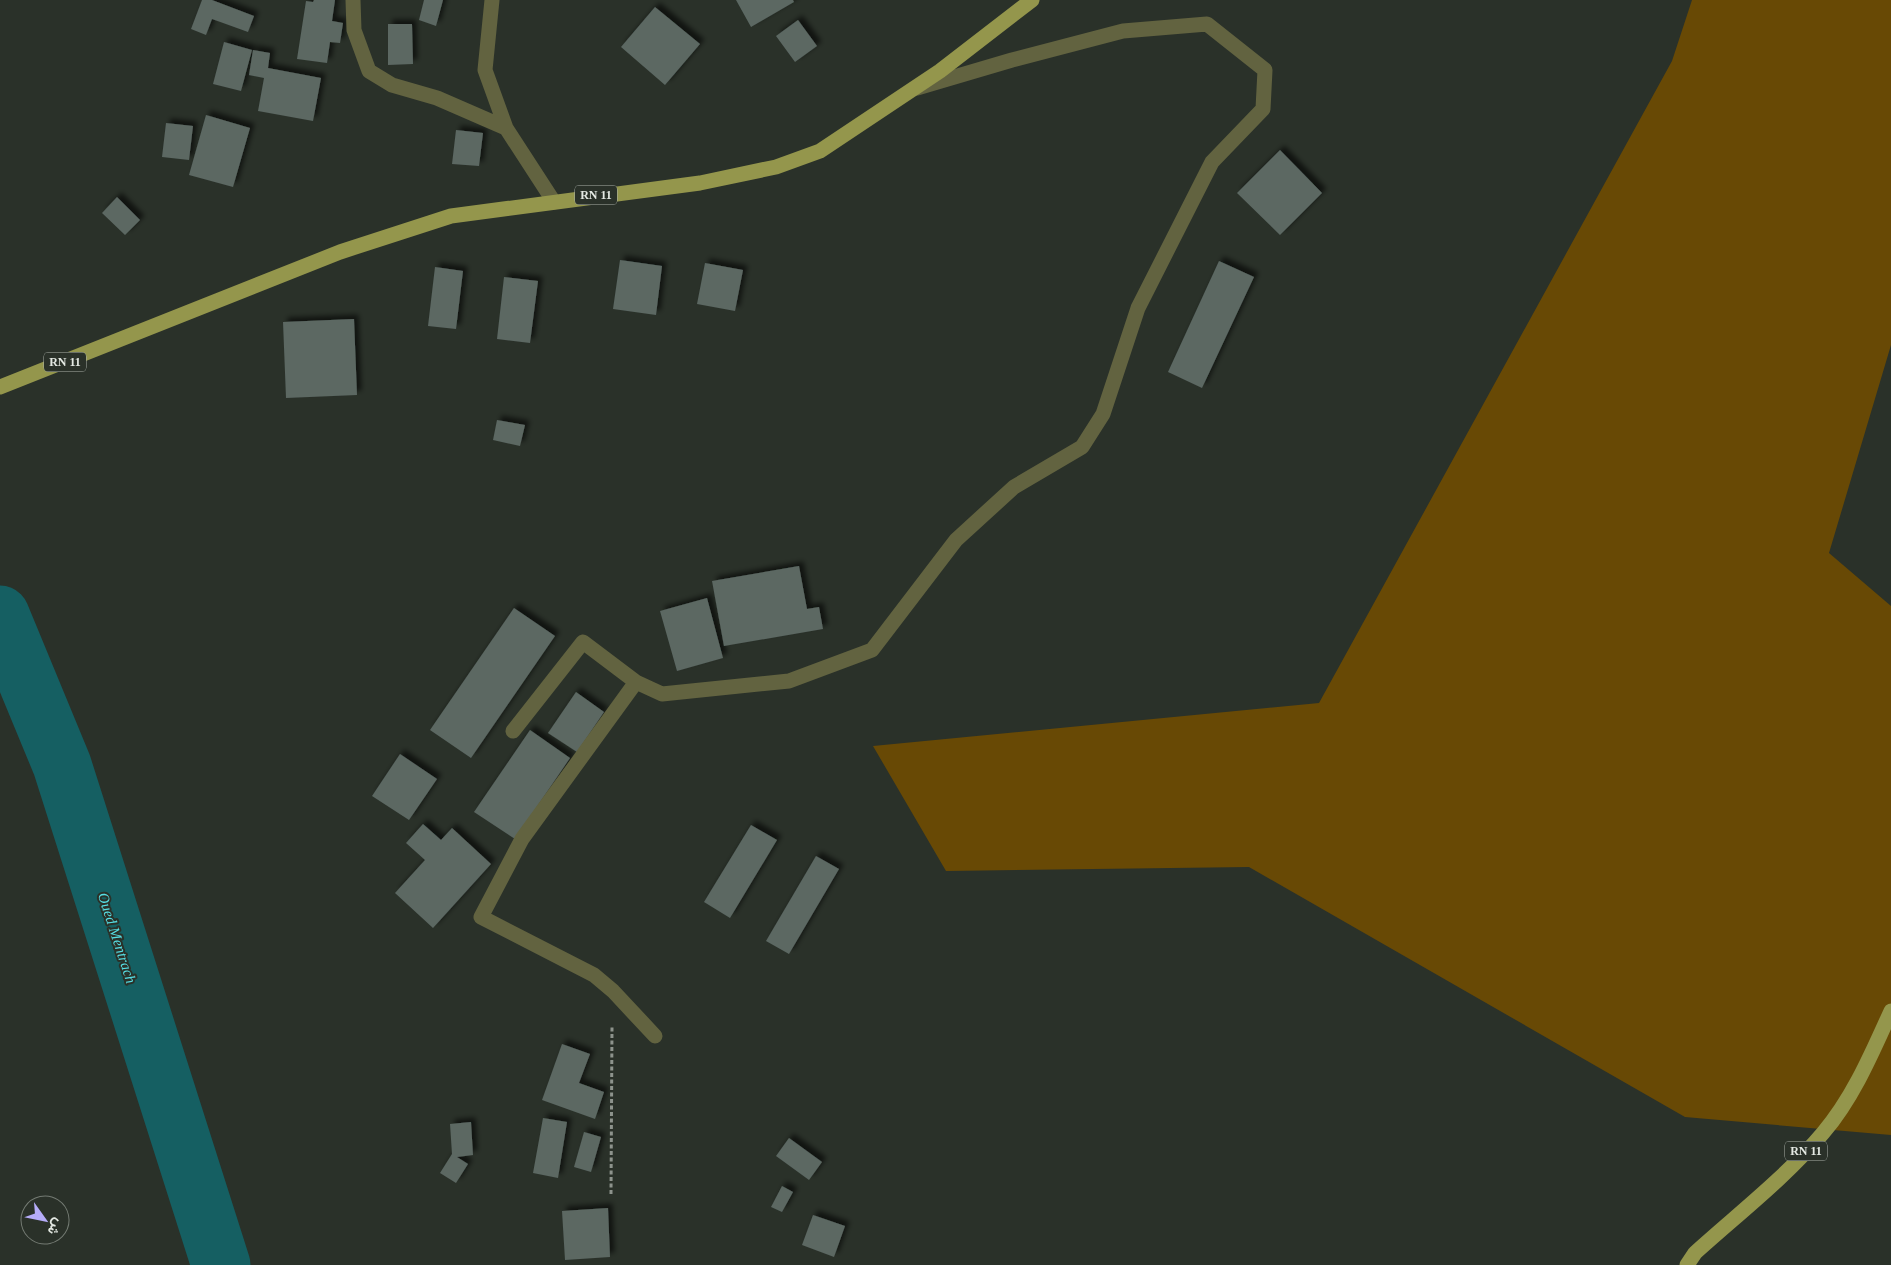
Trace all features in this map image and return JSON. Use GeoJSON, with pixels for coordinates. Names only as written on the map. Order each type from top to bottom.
{"type":"FeatureCollection","features":[{"type":"Feature","properties":{"kind":"main road","name":"RN 11"},"geometry":{"type":"LineString","coordinates":[[0,388],[340,252],[442,219],[700,183],[776,167],[820,151],[913,89],[1032,0]]}},
{"type":"Feature","properties":{"kind":"main road","name":"RN 11"},"geometry":{"type":"LineString","coordinates":[[1687,1265],[1695,1253],[1789,1170],[1824,1132],[1865,1070],[1891,1011]]}},
{"type":"Feature","properties":{"kind":"street"},"geometry":{"type":"LineString","coordinates":[[353,0],[354,30],[369,70],[392,86],[437,98],[506,128]]}},
{"type":"Feature","properties":{"kind":"street"},"geometry":{"type":"LineString","coordinates":[[492,0],[485,70],[506,128],[554,202]]}},
{"type":"Feature","properties":{"kind":"street"},"geometry":{"type":"LineString","coordinates":[[512,731],[583,642],[636,682],[662,694],[789,681],[872,650],[956,540],[1014,487],[1082,447],[1103,414],[1138,308],[1212,162],[1263,109],[1265,70],[1207,24],[1123,31],[1012,60],[913,89]]}},
{"type":"Feature","properties":{"kind":"street"},"geometry":{"type":"LineString","coordinates":[[636,682],[522,839],[481,917],[594,975],[613,991],[655,1036]]}},
{"type":"Feature","properties":{"kind":"path"},"geometry":{"type":"LineString","coordinates":[[611,1194],[613,991]]}},
{"type":"Feature","properties":{"kind":"shaded area"},"geometry":{"type":"Polygon","coordinates":[[[1692,0],[1891,0],[1891,345],[1829,553],[1891,606],[1891,1135],[1685,1117],[1249,867],[946,871],[873,746],[1319,703],[1672,61],[1692,0]]]}},
{"type":"Feature","properties":{"kind":"building"},"geometry":{"type":"Polygon","coordinates":[[[202,0],[212,0],[254,16],[248,32],[212,19],[206,35],[191,29],[202,0]]]}},
{"type":"Feature","properties":{"kind":"building"},"geometry":{"type":"Polygon","coordinates":[[[314,0],[335,0],[332,21],[343,23],[340,43],[330,42],[327,63],[297,59],[306,1],[313,2],[314,0]]]}},
{"type":"Feature","properties":{"kind":"building"},"geometry":{"type":"Polygon","coordinates":[[[424,0],[443,0],[436,26],[419,20],[424,0]]]}},
{"type":"Feature","properties":{"kind":"building"},"geometry":{"type":"Polygon","coordinates":[[[736,0],[793,0],[794,2],[751,27],[736,0]]]}},
{"type":"Feature","properties":{"kind":"building"},"geometry":{"type":"Polygon","coordinates":[[[655,7],[700,44],[665,85],[621,47],[655,7]]]}},
{"type":"Feature","properties":{"kind":"building"},"geometry":{"type":"Polygon","coordinates":[[[798,20],[817,46],[795,62],[776,36],[798,20]]]}},
{"type":"Feature","properties":{"kind":"building"},"geometry":{"type":"Polygon","coordinates":[[[388,24],[412,24],[413,64],[388,65],[388,24]]]}},
{"type":"Feature","properties":{"kind":"building"},"geometry":{"type":"Polygon","coordinates":[[[224,42],[252,50],[241,91],[213,84],[224,42]]]}},
{"type":"Feature","properties":{"kind":"building"},"geometry":{"type":"Polygon","coordinates":[[[253,50],[270,53],[268,68],[321,78],[313,121],[258,111],[264,78],[249,75],[253,50]]]}},
{"type":"Feature","properties":{"kind":"building"},"geometry":{"type":"Polygon","coordinates":[[[206,115],[250,128],[233,187],[189,175],[206,115]]]}},
{"type":"Feature","properties":{"kind":"building"},"geometry":{"type":"Polygon","coordinates":[[[166,123],[193,126],[189,160],[162,157],[166,123]]]}},
{"type":"Feature","properties":{"kind":"building"},"geometry":{"type":"Polygon","coordinates":[[[456,130],[483,133],[479,166],[452,164],[456,130]]]}},
{"type":"Feature","properties":{"kind":"building"},"geometry":{"type":"Polygon","coordinates":[[[1280,150],[1322,193],[1280,235],[1237,193],[1280,150]]]}},
{"type":"Feature","properties":{"kind":"building"},"geometry":{"type":"Polygon","coordinates":[[[117,197],[140,220],[125,235],[102,213],[117,197]]]}},
{"type":"Feature","properties":{"kind":"building"},"geometry":{"type":"Polygon","coordinates":[[[620,260],[662,266],[656,315],[613,309],[620,260]]]}},
{"type":"Feature","properties":{"kind":"building"},"geometry":{"type":"Polygon","coordinates":[[[1219,261],[1254,277],[1202,388],[1168,372],[1219,261]]]}},
{"type":"Feature","properties":{"kind":"building"},"geometry":{"type":"Polygon","coordinates":[[[705,263],[743,270],[735,311],[697,304],[705,263]]]}},
{"type":"Feature","properties":{"kind":"building"},"geometry":{"type":"Polygon","coordinates":[[[435,267],[463,271],[456,329],[428,326],[435,267]]]}},
{"type":"Feature","properties":{"kind":"building"},"geometry":{"type":"Polygon","coordinates":[[[504,277],[538,281],[530,343],[497,339],[504,277]]]}},
{"type":"Feature","properties":{"kind":"building"},"geometry":{"type":"Polygon","coordinates":[[[354,319],[357,395],[286,398],[283,322],[354,319]]]}},
{"type":"Feature","properties":{"kind":"building"},"geometry":{"type":"Polygon","coordinates":[[[497,420],[525,425],[520,446],[493,440],[497,420]]]}},
{"type":"Feature","properties":{"kind":"building"},"geometry":{"type":"Polygon","coordinates":[[[799,566],[807,609],[819,607],[823,629],[724,646],[712,581],[799,566]]]}},
{"type":"Feature","properties":{"kind":"building"},"geometry":{"type":"Polygon","coordinates":[[[707,598],[723,658],[677,671],[660,611],[707,598]]]}},
{"type":"Feature","properties":{"kind":"building"},"geometry":{"type":"Polygon","coordinates":[[[514,608],[555,636],[471,758],[430,730],[514,608]]]}},
{"type":"Feature","properties":{"kind":"building"},"geometry":{"type":"Polygon","coordinates":[[[576,692],[604,712],[577,752],[548,733],[576,692]]]}},
{"type":"Feature","properties":{"kind":"building"},"geometry":{"type":"Polygon","coordinates":[[[530,730],[570,758],[515,839],[474,812],[530,730]]]}},
{"type":"Feature","properties":{"kind":"building"},"geometry":{"type":"Polygon","coordinates":[[[400,754],[437,779],[409,820],[372,796],[400,754]]]}},
{"type":"Feature","properties":{"kind":"building"},"geometry":{"type":"Polygon","coordinates":[[[423,824],[441,840],[452,828],[491,864],[433,928],[395,893],[425,860],[406,843],[423,824]]]}},
{"type":"Feature","properties":{"kind":"building"},"geometry":{"type":"Polygon","coordinates":[[[751,825],[777,840],[730,918],[704,902],[751,825]]]}},
{"type":"Feature","properties":{"kind":"building"},"geometry":{"type":"Polygon","coordinates":[[[816,856],[839,869],[789,954],[766,941],[816,856]]]}},
{"type":"Feature","properties":{"kind":"building"},"geometry":{"type":"Polygon","coordinates":[[[562,1044],[590,1054],[579,1083],[604,1092],[595,1119],[542,1100],[562,1044]]]}},
{"type":"Feature","properties":{"kind":"building"},"geometry":{"type":"Polygon","coordinates":[[[543,1118],[567,1122],[558,1178],[533,1173],[543,1118]]]}},
{"type":"Feature","properties":{"kind":"building"},"geometry":{"type":"Polygon","coordinates":[[[471,1122],[473,1155],[457,1157],[468,1164],[456,1183],[440,1173],[452,1154],[450,1124],[471,1122]]]}},
{"type":"Feature","properties":{"kind":"building"},"geometry":{"type":"Polygon","coordinates":[[[584,1132],[601,1137],[591,1172],[574,1167],[584,1132]]]}},
{"type":"Feature","properties":{"kind":"building"},"geometry":{"type":"Polygon","coordinates":[[[789,1138],[822,1162],[809,1180],[776,1156],[789,1138]]]}},
{"type":"Feature","properties":{"kind":"building"},"geometry":{"type":"Polygon","coordinates":[[[782,1186],[793,1192],[782,1212],[771,1207],[782,1186]]]}},
{"type":"Feature","properties":{"kind":"building"},"geometry":{"type":"Polygon","coordinates":[[[608,1208],[610,1257],[565,1260],[562,1211],[608,1208]]]}},
{"type":"Feature","properties":{"kind":"building"},"geometry":{"type":"Polygon","coordinates":[[[813,1215],[845,1226],[834,1257],[802,1245],[813,1215]]]}},
{"type":"Feature","properties":{"kind":"waterway","name":"Oued Mentrach"},"geometry":{"type":"LineString","coordinates":[[0,615],[62,765],[221,1265]]}}]}
